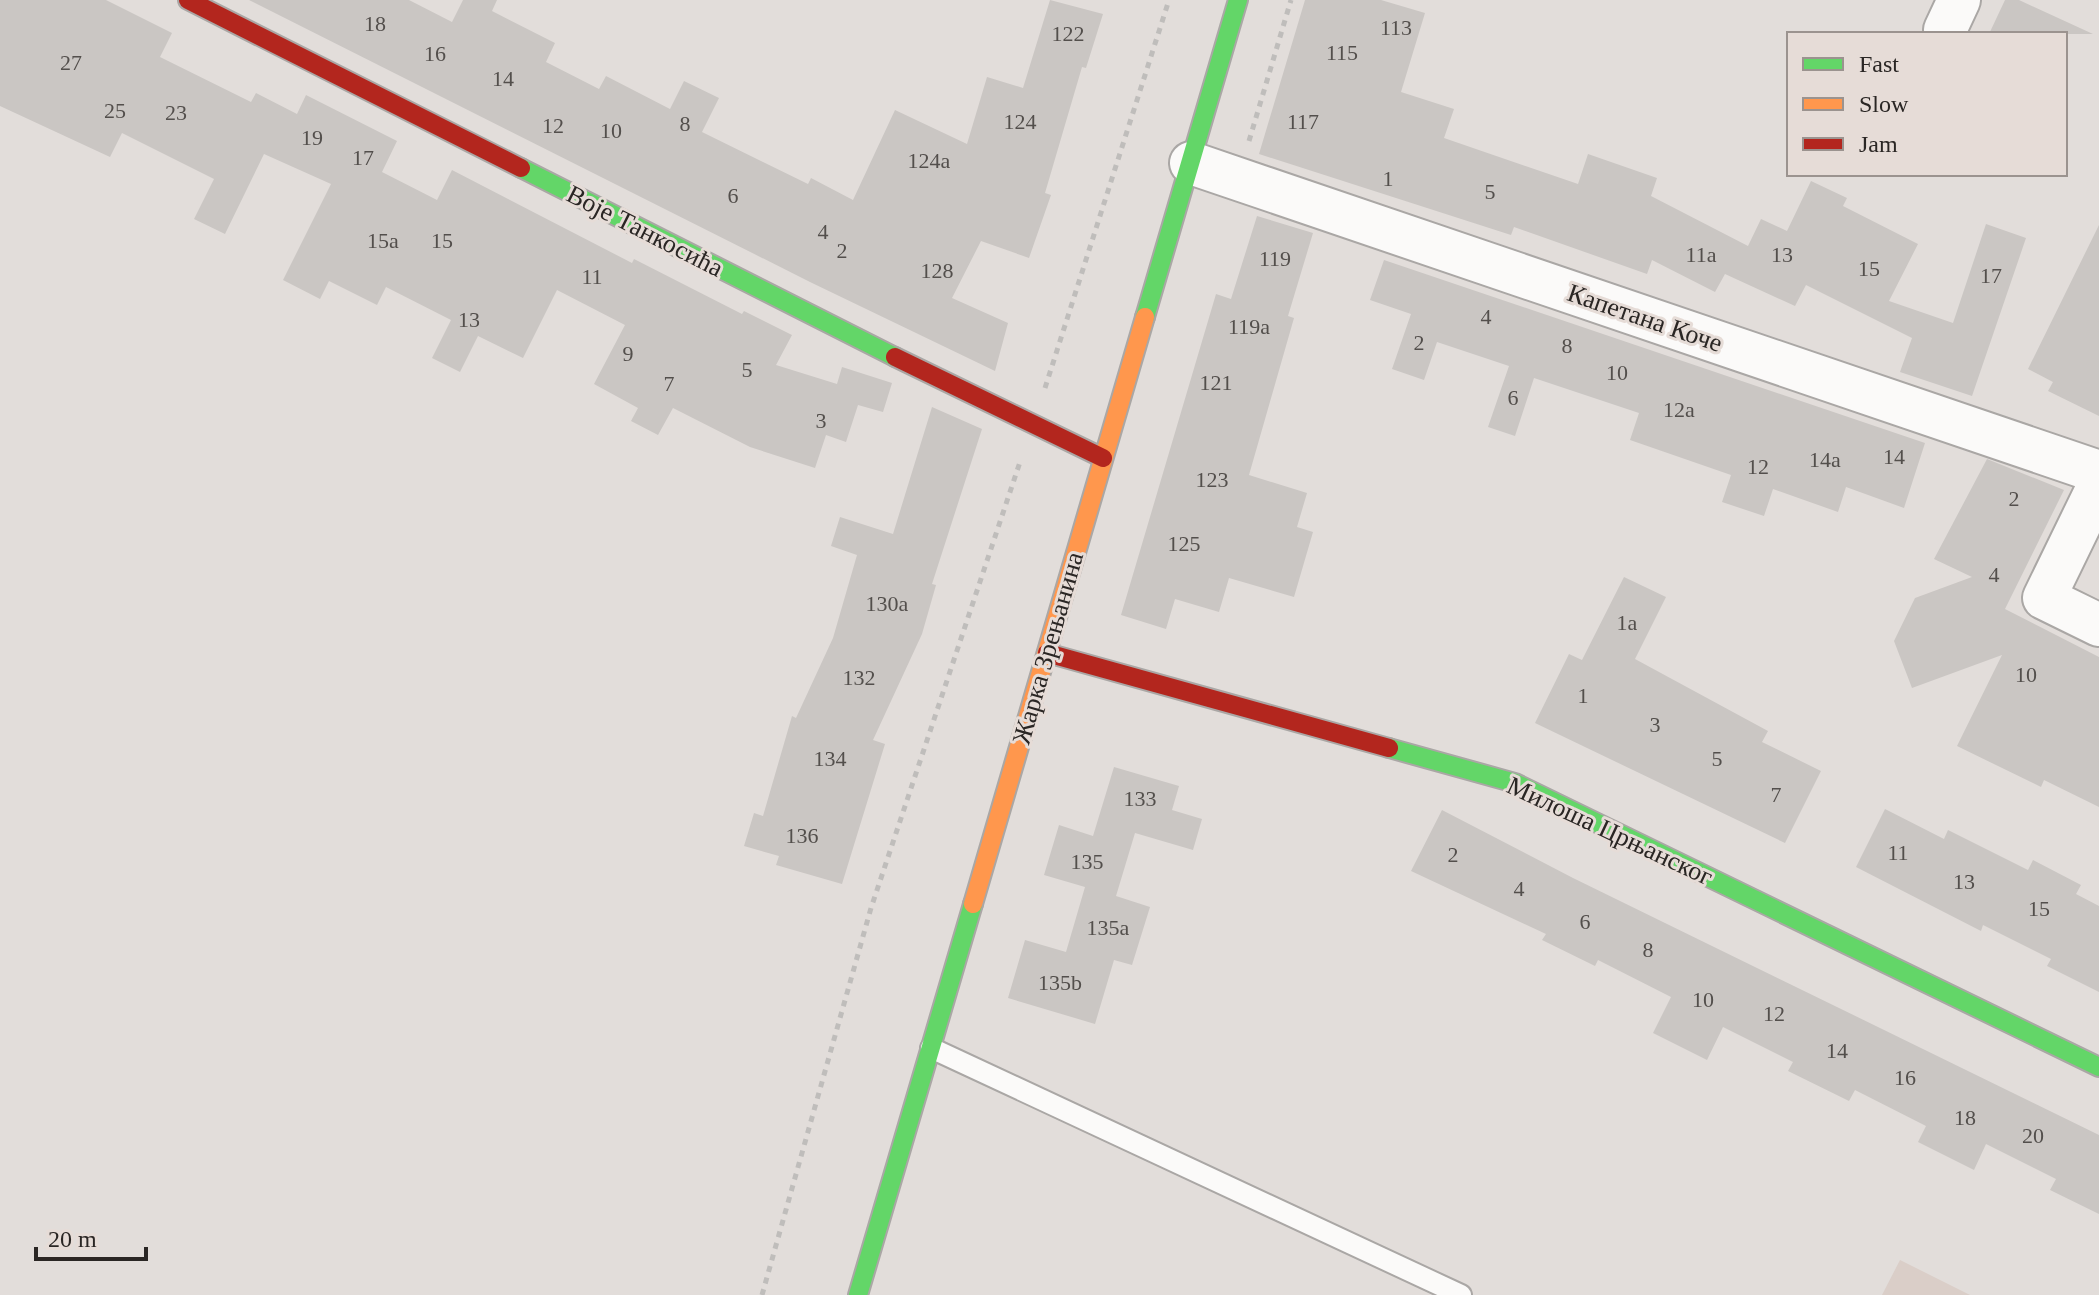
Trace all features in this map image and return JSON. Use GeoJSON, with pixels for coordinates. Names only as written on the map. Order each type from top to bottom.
{"type":"FeatureCollection","features":[{"type":"Feature","properties":{"kind":"street","name":"Воје Танкосића"},"geometry":{"type":"LineString","coordinates":[[188,0],[1032,426],[1103,458]]}},
{"type":"Feature","properties":{"kind":"street","name":"Жарка Зрењанина"},"geometry":{"type":"LineString","coordinates":[[858,1295],[1238,0]]}},
{"type":"Feature","properties":{"kind":"street","name":"Капетана Коче"},"geometry":{"type":"LineString","coordinates":[[1191,163],[2099,472]]}},
{"type":"Feature","properties":{"kind":"street"},"geometry":{"type":"LineString","coordinates":[[2099,485],[2044,598],[2099,625]]}},
{"type":"Feature","properties":{"kind":"street","name":"Милоша Црњанског"},"geometry":{"type":"LineString","coordinates":[[1047,653],[1515,783],[2099,1067]]}},
{"type":"Feature","properties":{"kind":"lane"},"geometry":{"type":"LineString","coordinates":[[931,1048],[1461,1295]]}},
{"type":"Feature","properties":{"kind":"path"},"geometry":{"type":"LineString","coordinates":[[762,1295],[871,908],[1032,426],[1169,0]]}},
{"type":"Feature","properties":{"kind":"path"},"geometry":{"type":"LineString","coordinates":[[1238,180],[1291,0]]}},
{"type":"Feature","properties":{"kind":"shaded area"},"geometry":{"type":"Polygon","coordinates":[[[1900,1260],[1970,1295],[1882,1295],[1900,1260]]]}},
{"type":"Feature","properties":{"kind":"building"},"geometry":{"type":"Polygon","coordinates":[[[0,0],[106,0],[172,33],[160,57],[251,102],[256,93],[297,114],[306,95],[397,141],[382,172],[437,200],[452,170],[632,263],[634,259],[742,314],[744,311],[792,335],[776,365],[837,384],[842,367],[892,383],[883,412],[858,405],[846,442],[826,435],[815,468],[750,447],[673,408],[658,435],[631,421],[638,408],[594,384],[625,325],[557,290],[523,358],[478,336],[460,372],[432,358],[451,320],[386,287],[377,305],[329,281],[320,299],[283,280],[331,184],[264,154],[225,234],[194,219],[214,179],[122,133],[110,157],[0,106],[0,0]]]}},
{"type":"Feature","properties":{"kind":"building"},"geometry":{"type":"Polygon","coordinates":[[[249,0],[409,0],[452,22],[463,0],[497,0],[492,11],[555,43],[546,62],[599,89],[606,76],[670,109],[684,81],[719,98],[702,132],[808,184],[811,178],[853,200],[895,110],[967,144],[987,77],[1023,88],[1050,0],[1103,14],[1086,68],[1082,67],[1045,193],[1051,195],[1029,258],[981,241],[952,298],[1008,323],[995,371],[810,282],[249,0]]]}},
{"type":"Feature","properties":{"kind":"building"},"geometry":{"type":"Polygon","coordinates":[[[1305,0],[1381,0],[1425,13],[1401,92],[1454,109],[1444,138],[1578,184],[1588,154],[1657,178],[1651,196],[1748,246],[1761,219],[1787,231],[1811,181],[1847,198],[1843,206],[1918,244],[1889,301],[1953,323],[1986,224],[2026,238],[1972,396],[1900,372],[1912,338],[1806,285],[1795,306],[1725,274],[1715,292],[1652,260],[1647,274],[1514,227],[1511,235],[1259,154],[1305,0]]]}},
{"type":"Feature","properties":{"kind":"building"},"geometry":{"type":"Polygon","coordinates":[[[2005,0],[2019,0],[2093,34],[2067,32],[1990,32],[2005,0]]]}},
{"type":"Feature","properties":{"kind":"building"},"geometry":{"type":"Polygon","coordinates":[[[1257,216],[1313,233],[1288,316],[1294,318],[1249,475],[1307,493],[1297,527],[1313,532],[1294,597],[1229,578],[1219,612],[1175,599],[1166,629],[1121,615],[1216,294],[1231,299],[1257,216]]]}},
{"type":"Feature","properties":{"kind":"building"},"geometry":{"type":"Polygon","coordinates":[[[2099,225],[2099,416],[2048,391],[2053,382],[2028,369],[2099,225]]]}},
{"type":"Feature","properties":{"kind":"building"},"geometry":{"type":"Polygon","coordinates":[[[1384,260],[1925,443],[1904,508],[1846,487],[1838,512],[1773,489],[1764,516],[1722,502],[1731,475],[1630,440],[1639,413],[1534,378],[1515,436],[1488,427],[1509,366],[1437,342],[1424,380],[1392,369],[1411,314],[1370,300],[1384,260]]]}},
{"type":"Feature","properties":{"kind":"building"},"geometry":{"type":"Polygon","coordinates":[[[932,407],[982,429],[932,584],[936,585],[922,634],[873,740],[885,744],[842,884],[776,865],[779,856],[744,846],[754,813],[763,816],[792,716],[796,718],[833,638],[857,555],[831,546],[840,517],[893,534],[932,407]]]}},
{"type":"Feature","properties":{"kind":"building"},"geometry":{"type":"Polygon","coordinates":[[[1987,459],[2064,490],[2005,609],[2099,657],[2099,807],[2044,780],[2041,787],[1957,746],[2002,655],[1912,688],[1894,641],[1915,598],[1972,577],[1934,559],[1987,459]]]}},
{"type":"Feature","properties":{"kind":"building"},"geometry":{"type":"Polygon","coordinates":[[[1624,577],[1666,597],[1635,659],[1768,731],[1762,742],[1821,771],[1785,843],[1535,723],[1569,654],[1582,660],[1624,577]]]}},
{"type":"Feature","properties":{"kind":"building"},"geometry":{"type":"Polygon","coordinates":[[[1114,767],[1179,786],[1172,810],[1202,819],[1193,850],[1135,833],[1116,896],[1150,907],[1132,965],[1114,960],[1095,1024],[1008,998],[1025,940],[1066,952],[1085,887],[1044,875],[1059,825],[1093,836],[1114,767]]]}},
{"type":"Feature","properties":{"kind":"building"},"geometry":{"type":"Polygon","coordinates":[[[1885,809],[1944,839],[1948,830],[2028,870],[2033,860],[2081,885],[2076,894],[2099,906],[2099,992],[2047,966],[2051,959],[1983,925],[1981,931],[1856,867],[1885,809]]]}},
{"type":"Feature","properties":{"kind":"building"},"geometry":{"type":"Polygon","coordinates":[[[1442,810],[1573,878],[2099,1135],[2099,1214],[2050,1190],[2056,1179],[1986,1144],[1974,1170],[1918,1142],[1926,1126],[1855,1090],[1849,1101],[1788,1071],[1793,1062],[1723,1027],[1707,1060],[1653,1033],[1671,997],[1598,960],[1595,966],[1542,940],[1546,934],[1411,871],[1442,810]]]}},
{"type":"Feature","properties":{"kind":"traffic: fast"},"geometry":{"type":"LineString","coordinates":[[1145,317],[1238,0]]}},
{"type":"Feature","properties":{"kind":"traffic: fast"},"geometry":{"type":"LineString","coordinates":[[521,168],[895,357]]}},
{"type":"Feature","properties":{"kind":"traffic: fast"},"geometry":{"type":"LineString","coordinates":[[1389,748],[1515,783],[2099,1067]]}},
{"type":"Feature","properties":{"kind":"traffic: fast"},"geometry":{"type":"LineString","coordinates":[[858,1295],[973,904]]}},
{"type":"Feature","properties":{"kind":"traffic: slow"},"geometry":{"type":"LineString","coordinates":[[973,904],[1145,317]]}},
{"type":"Feature","properties":{"kind":"traffic: jam"},"geometry":{"type":"LineString","coordinates":[[188,0],[521,168]]}},
{"type":"Feature","properties":{"kind":"traffic: jam"},"geometry":{"type":"LineString","coordinates":[[895,357],[1103,458]]}},
{"type":"Feature","properties":{"kind":"traffic: jam"},"geometry":{"type":"LineString","coordinates":[[1047,653],[1389,748]]}}]}
